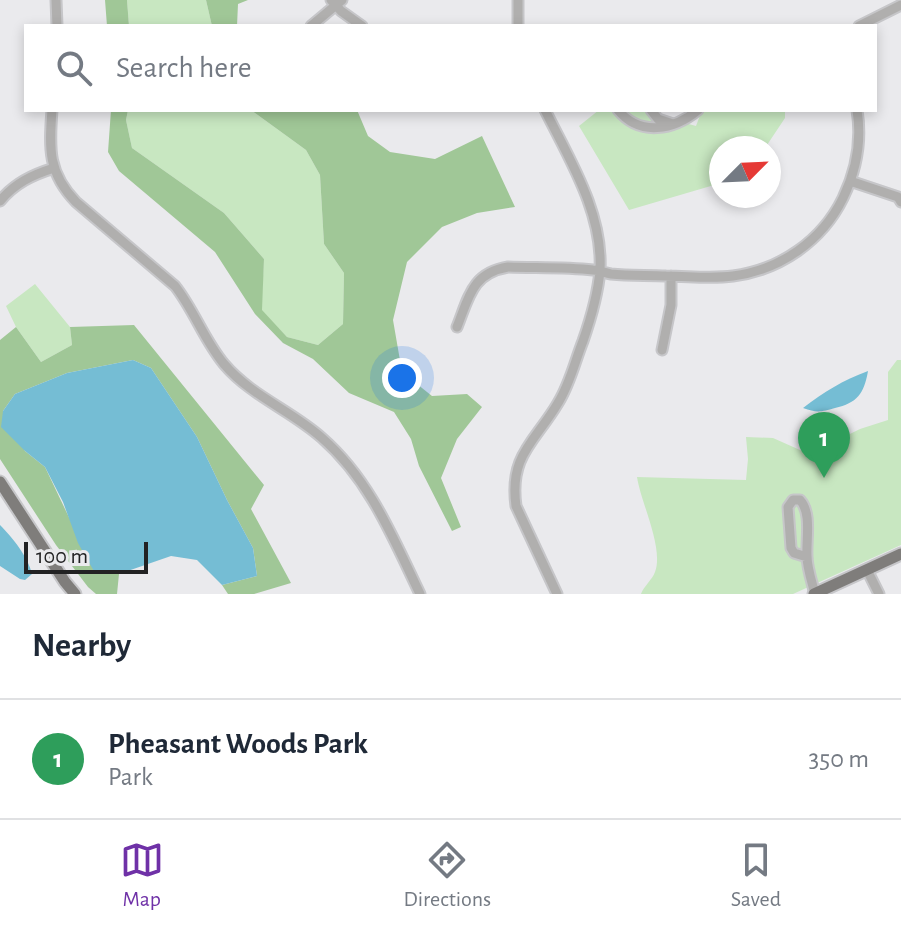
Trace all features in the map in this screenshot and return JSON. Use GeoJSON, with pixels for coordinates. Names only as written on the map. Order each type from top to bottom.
{"type":"FeatureCollection","features":[{"type":"Feature","properties":{"kind":"main road"},"geometry":{"type":"LineString","coordinates":[[0,484],[75,594]]}},
{"type":"Feature","properties":{"kind":"main road"},"geometry":{"type":"LineString","coordinates":[[820,593],[901,554]]}},
{"type":"Feature","properties":{"kind":"street"},"geometry":{"type":"LineString","coordinates":[[56,0],[57,24]]}},
{"type":"Feature","properties":{"kind":"street"},"geometry":{"type":"LineString","coordinates":[[518,0],[518,24]]}},
{"type":"Feature","properties":{"kind":"street"},"geometry":{"type":"LineString","coordinates":[[313,24],[336,2],[360,24]]}},
{"type":"Feature","properties":{"kind":"street"},"geometry":{"type":"LineString","coordinates":[[863,24],[901,5]]}},
{"type":"Feature","properties":{"kind":"street"},"geometry":{"type":"LineString","coordinates":[[52,112],[50,143],[54,168],[64,190],[175,286],[187,301],[211,347],[232,373],[320,436],[354,471],[380,512],[420,594]]}},
{"type":"Feature","properties":{"kind":"street"},"geometry":{"type":"LineString","coordinates":[[546,112],[590,207],[600,271],[590,320],[567,387],[527,447],[515,475],[516,506],[557,594]]}},
{"type":"Feature","properties":{"kind":"street"},"geometry":{"type":"LineString","coordinates":[[619,112],[633,123],[649,129],[673,124],[695,112]]}},
{"type":"Feature","properties":{"kind":"street"},"geometry":{"type":"LineString","coordinates":[[653,112],[658,119],[673,124]]}},
{"type":"Feature","properties":{"kind":"street"},"geometry":{"type":"LineString","coordinates":[[457,327],[472,288],[480,279],[498,269],[508,267],[671,276],[737,275],[756,271],[791,256],[809,243],[838,208],[855,165],[859,142],[857,112]]}},
{"type":"Feature","properties":{"kind":"street"},"geometry":{"type":"LineString","coordinates":[[0,201],[25,179],[54,168]]}},
{"type":"Feature","properties":{"kind":"street"},"geometry":{"type":"LineString","coordinates":[[850,181],[898,197],[901,202]]}},
{"type":"Feature","properties":{"kind":"street"},"geometry":{"type":"LineString","coordinates":[[662,350],[671,305],[671,276]]}},
{"type":"Feature","properties":{"kind":"street"},"geometry":{"type":"LineString","coordinates":[[807,557],[794,553],[791,548],[788,507],[793,500],[800,500],[805,507],[807,557],[820,593]]}},
{"type":"Feature","properties":{"kind":"street"},"geometry":{"type":"LineString","coordinates":[[867,570],[879,594]]}},
{"type":"Feature","properties":{"kind":"green space"},"geometry":{"type":"Polygon","coordinates":[[[105,0],[127,0],[129,24],[107,24],[105,0]]]}},
{"type":"Feature","properties":{"kind":"green space"},"geometry":{"type":"Polygon","coordinates":[[[127,0],[206,0],[212,24],[129,24],[127,0]]]}},
{"type":"Feature","properties":{"kind":"green space"},"geometry":{"type":"Polygon","coordinates":[[[206,0],[248,0],[238,4],[237,24],[212,24],[206,0]]]}},
{"type":"Feature","properties":{"kind":"green space"},"geometry":{"type":"Polygon","coordinates":[[[111,112],[128,112],[126,120],[132,148],[224,213],[264,259],[262,310],[287,337],[318,345],[343,324],[344,273],[324,244],[320,175],[306,150],[254,112],[358,112],[368,136],[390,152],[435,159],[482,136],[515,207],[477,213],[442,227],[407,262],[393,320],[402,372],[432,396],[467,394],[482,407],[457,439],[441,478],[461,527],[452,531],[419,466],[411,439],[394,412],[349,393],[313,359],[283,343],[255,314],[215,252],[119,171],[108,152],[111,112]]]}},
{"type":"Feature","properties":{"kind":"green space"},"geometry":{"type":"Polygon","coordinates":[[[128,112],[254,112],[306,150],[320,175],[324,244],[344,273],[343,324],[318,345],[287,337],[261,310],[264,259],[224,213],[132,148],[126,120],[128,112]]]}},
{"type":"Feature","properties":{"kind":"green space"},"geometry":{"type":"Polygon","coordinates":[[[596,112],[644,112],[696,126],[701,112],[785,112],[785,118],[773,136],[709,136],[709,187],[629,210],[579,126],[596,112]]]}},
{"type":"Feature","properties":{"kind":"green space"},"geometry":{"type":"Polygon","coordinates":[[[35,284],[70,327],[72,345],[41,362],[16,327],[6,306],[35,284]]]}},
{"type":"Feature","properties":{"kind":"green space"},"geometry":{"type":"Polygon","coordinates":[[[134,325],[264,485],[251,509],[291,583],[254,594],[228,594],[222,585],[257,576],[253,548],[197,437],[151,368],[133,360],[67,373],[15,394],[3,411],[25,451],[45,467],[95,572],[119,574],[117,594],[96,594],[88,587],[56,545],[0,459],[0,340],[16,327],[41,362],[72,345],[70,327],[134,325]]]}},
{"type":"Feature","properties":{"kind":"green space"},"geometry":{"type":"Polygon","coordinates":[[[897,360],[901,360],[901,545],[793,594],[641,594],[654,575],[657,551],[637,477],[746,480],[746,437],[773,438],[809,454],[860,429],[888,420],[888,372],[897,360]]]}},
{"type":"Feature","properties":{"kind":"water"},"geometry":{"type":"Polygon","coordinates":[[[133,360],[151,368],[197,437],[253,548],[257,576],[222,585],[197,560],[171,556],[119,574],[95,573],[78,543],[63,502],[45,467],[1,427],[3,411],[15,394],[67,373],[133,360]]]}},
{"type":"Feature","properties":{"kind":"water"},"geometry":{"type":"Polygon","coordinates":[[[868,371],[862,391],[849,403],[822,411],[803,408],[834,387],[868,371]]]}},
{"type":"Feature","properties":{"kind":"water"},"geometry":{"type":"Polygon","coordinates":[[[0,525],[27,561],[32,574],[25,580],[0,566],[0,525]]]}},
{"type":"Feature","properties":{"kind":"place","name":"Pheasant Woods Park"},"geometry":{"type":"Point","coordinates":[824,478]}}]}
